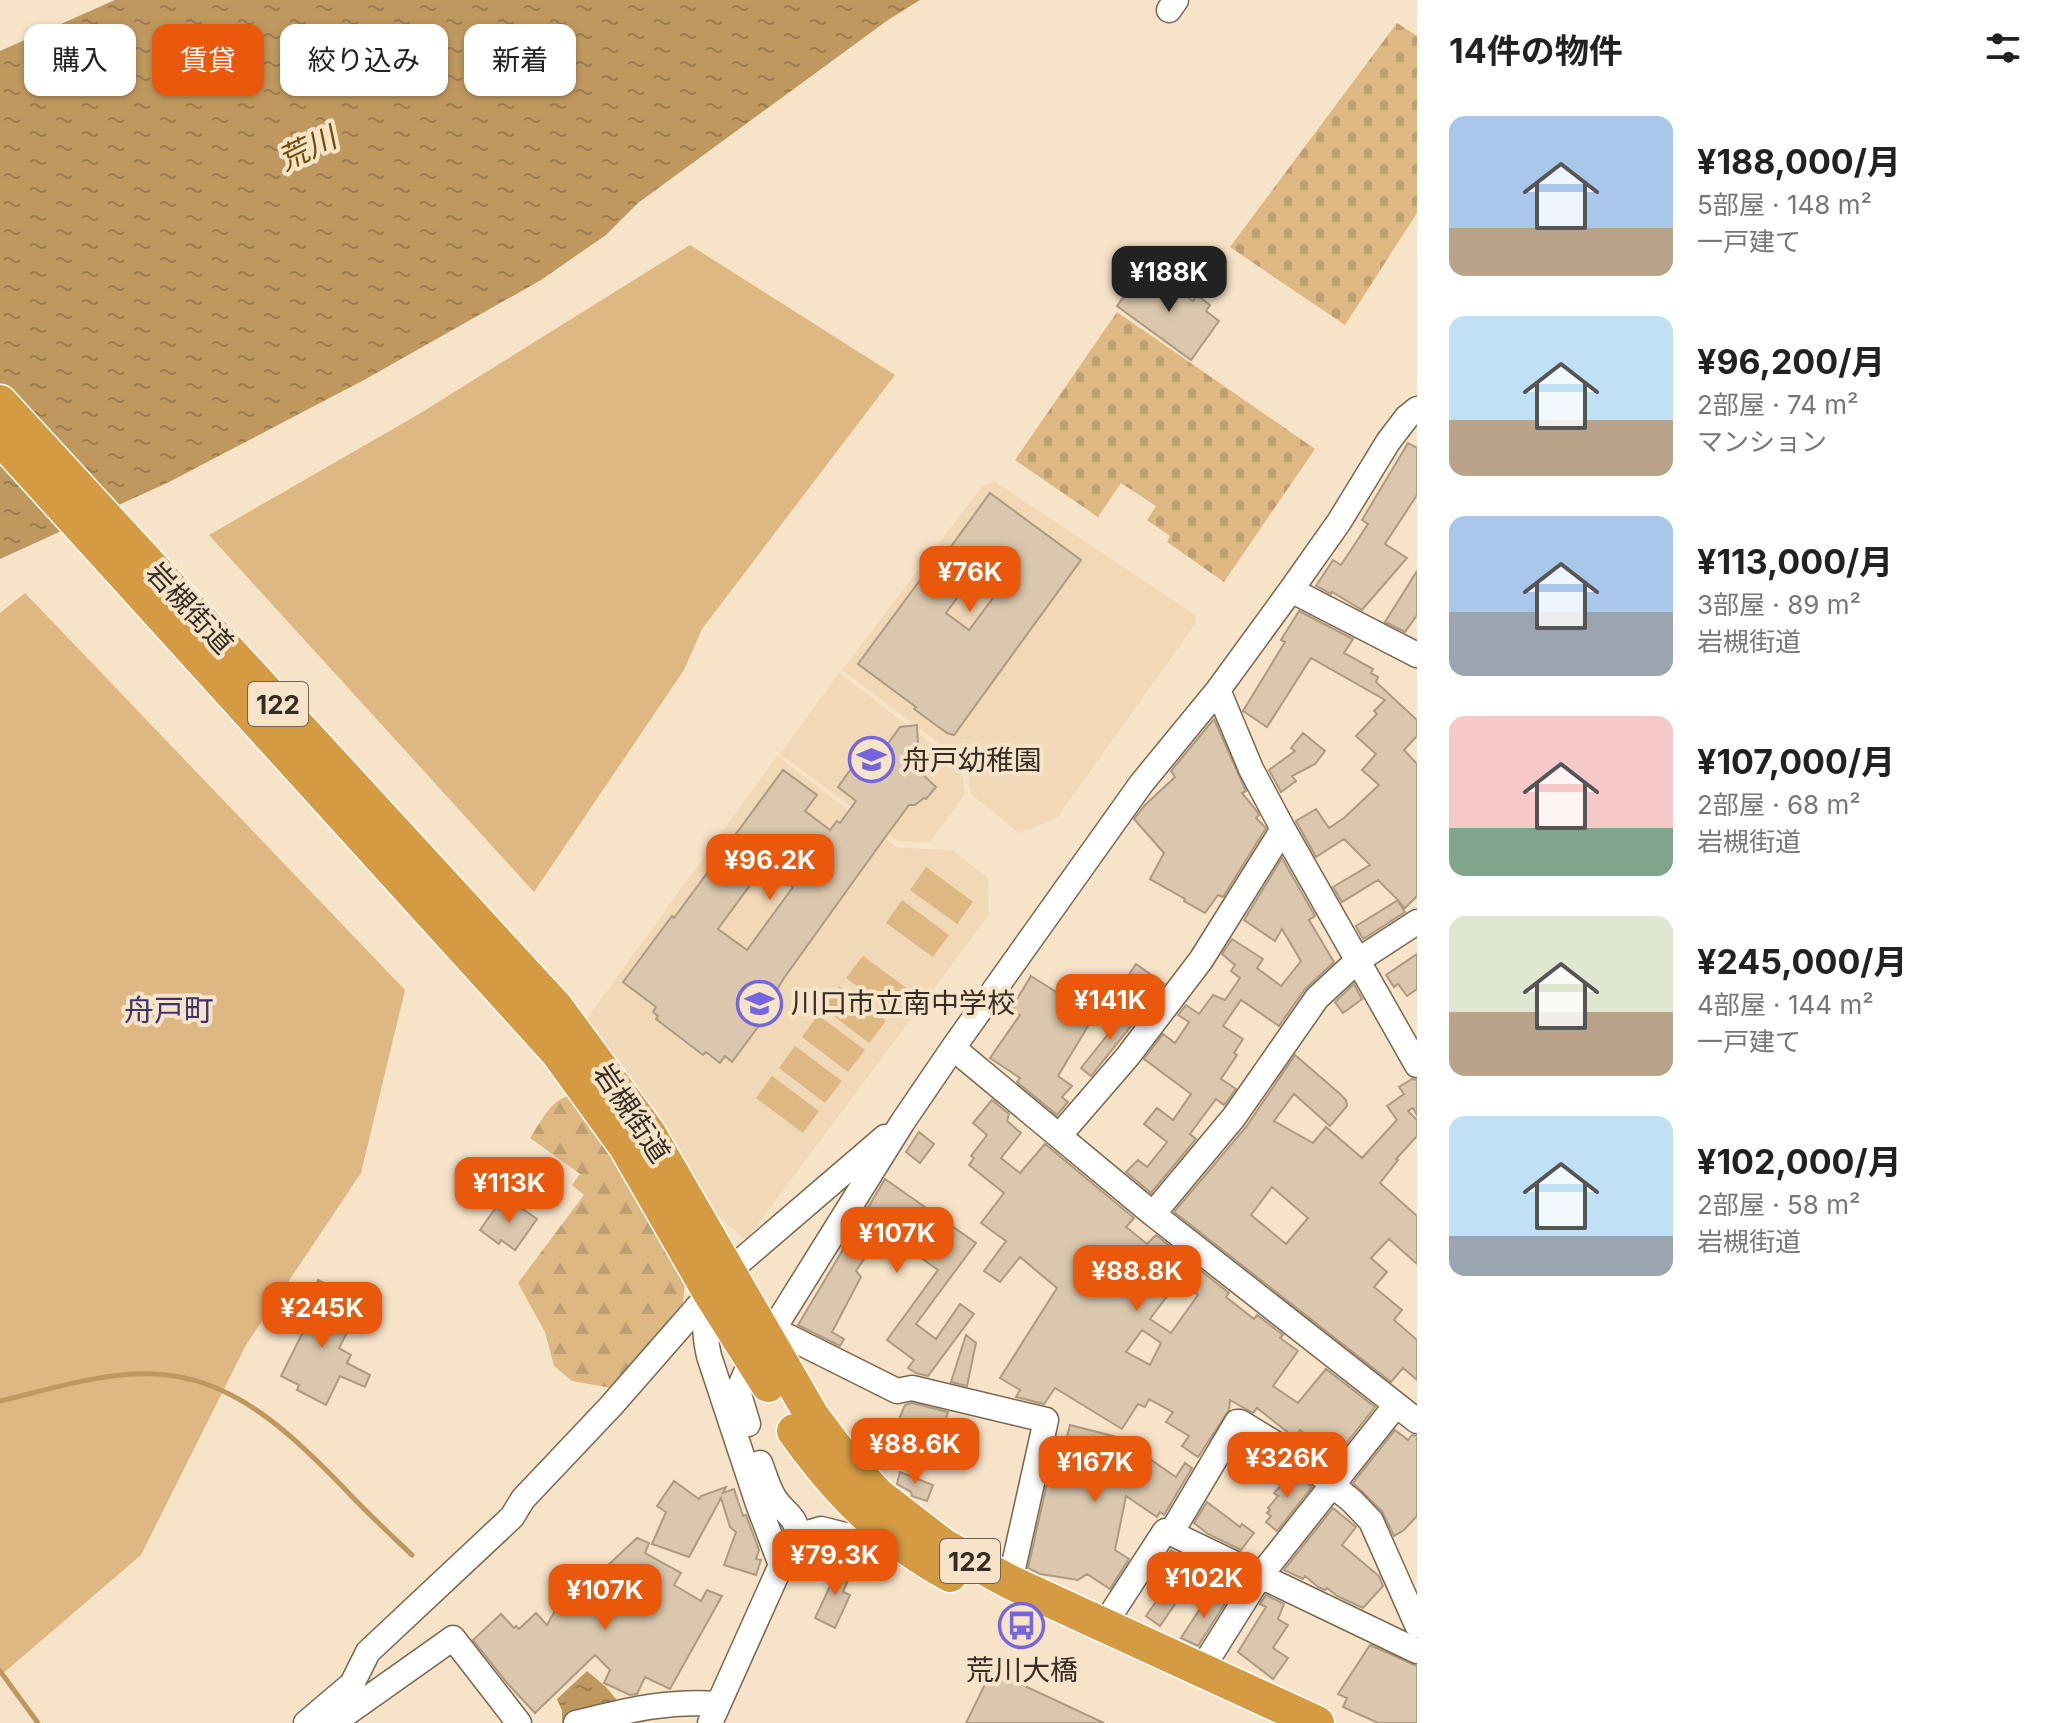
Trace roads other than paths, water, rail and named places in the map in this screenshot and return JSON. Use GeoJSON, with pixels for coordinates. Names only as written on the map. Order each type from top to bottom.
{"type":"FeatureCollection","features":[{"type":"Feature","properties":{"kind":"highway","name":"岩槻街道"},"geometry":{"type":"LineString","coordinates":[[0,402],[546,1017],[595,1102],[845,1460],[910,1522],[944,1546],[1010,1582],[1317,1723]]}},
{"type":"Feature","properties":{"kind":"highway","name":"岩槻街道"},"geometry":{"type":"LineString","coordinates":[[0,438],[546,1017]]}},
{"type":"Feature","properties":{"kind":"highway","name":"岩槻街道"},"geometry":{"type":"LineString","coordinates":[[719,1282],[793,1429],[826,1475],[864,1514],[907,1550],[970,1587],[1269,1723]]}},
{"type":"Feature","properties":{"kind":"street"},"geometry":{"type":"LineString","coordinates":[[1010,1582],[1046,1420],[912,1388],[897,1391],[772,1331],[902,1123],[953,1048],[1141,784],[1218,690],[1291,590],[1339,522],[1388,442],[1417,409]]}},
{"type":"Feature","properties":{"kind":"street"},"geometry":{"type":"LineString","coordinates":[[1291,590],[1417,655]]}},
{"type":"Feature","properties":{"kind":"street"},"geometry":{"type":"LineString","coordinates":[[1218,690],[1251,769],[1417,1065]]}},
{"type":"Feature","properties":{"kind":"street"},"geometry":{"type":"LineString","coordinates":[[1059,1136],[1128,1056],[1201,960],[1283,829]]}},
{"type":"Feature","properties":{"kind":"street"},"geometry":{"type":"LineString","coordinates":[[1153,1214],[1234,1117],[1317,998],[1357,961],[1417,922]]}},
{"type":"Feature","properties":{"kind":"street"},"geometry":{"type":"LineString","coordinates":[[953,1048],[1153,1214],[1417,1421]]}},
{"type":"Feature","properties":{"kind":"street"},"geometry":{"type":"LineString","coordinates":[[306,1723],[352,1684],[368,1652],[512,1517],[523,1499],[611,1406],[719,1282],[902,1123]]}},
{"type":"Feature","properties":{"kind":"street"},"geometry":{"type":"LineString","coordinates":[[719,1282],[704,1315],[704,1335],[758,1504],[781,1565]]}},
{"type":"Feature","properties":{"kind":"street"},"geometry":{"type":"LineString","coordinates":[[576,1723],[650,1705],[686,1701],[713,1715],[781,1565],[798,1536],[797,1524],[768,1488],[743,1409],[738,1391],[747,1370]]}},
{"type":"Feature","properties":{"kind":"street"},"geometry":{"type":"LineString","coordinates":[[1201,1670],[1260,1576],[1396,1405]]}},
{"type":"Feature","properties":{"kind":"street"},"geometry":{"type":"LineString","coordinates":[[1171,1533],[1237,1422],[1240,1422],[1304,1461],[1371,1521],[1417,1625]]}},
{"type":"Feature","properties":{"kind":"street"},"geometry":{"type":"LineString","coordinates":[[798,1536],[821,1529],[907,1550]]}},
{"type":"Feature","properties":{"kind":"street"},"geometry":{"type":"LineString","coordinates":[[1104,1625],[1165,1531],[1417,1651]]}},
{"type":"Feature","properties":{"kind":"street"},"geometry":{"type":"LineString","coordinates":[[333,1723],[453,1638],[519,1723]]}},
{"type":"Feature","properties":{"kind":"water","name":"荒川"},"geometry":{"type":"Polygon","coordinates":[[[115,0],[920,0],[888,20],[638,203],[606,235],[541,280],[364,380],[169,482],[0,559],[0,51],[24,40],[24,96],[136,96],[136,24],[61,24],[115,0]]]}},
{"type":"Feature","properties":{"kind":"water"},"geometry":{"type":"Polygon","coordinates":[[[587,1671],[606,1687],[636,1723],[562,1723],[562,1711],[557,1699],[587,1671]]]}},
{"type":"Feature","properties":{"kind":"waterway"},"geometry":{"type":"LineString","coordinates":[[0,1401],[77,1382],[135,1374],[184,1378],[211,1386],[236,1397],[282,1429],[412,1555]]}},
{"type":"Feature","properties":{"kind":"waterway"},"geometry":{"type":"LineString","coordinates":[[0,1671],[38,1723]]}},
{"type":"Feature","properties":{"kind":"place","name":"舟戸幼稚園"},"geometry":{"type":"Point","coordinates":[871,760]}},
{"type":"Feature","properties":{"kind":"place","name":"川口市立南中学校"},"geometry":{"type":"Point","coordinates":[760,1003]}},
{"type":"Feature","properties":{"kind":"place","name":"荒川大橋"},"geometry":{"type":"Point","coordinates":[1022,1625]}},
{"type":"Feature","properties":{"kind":"district","name":"舟戸町"},"geometry":{"type":"Point","coordinates":[169,1010]}}]}
